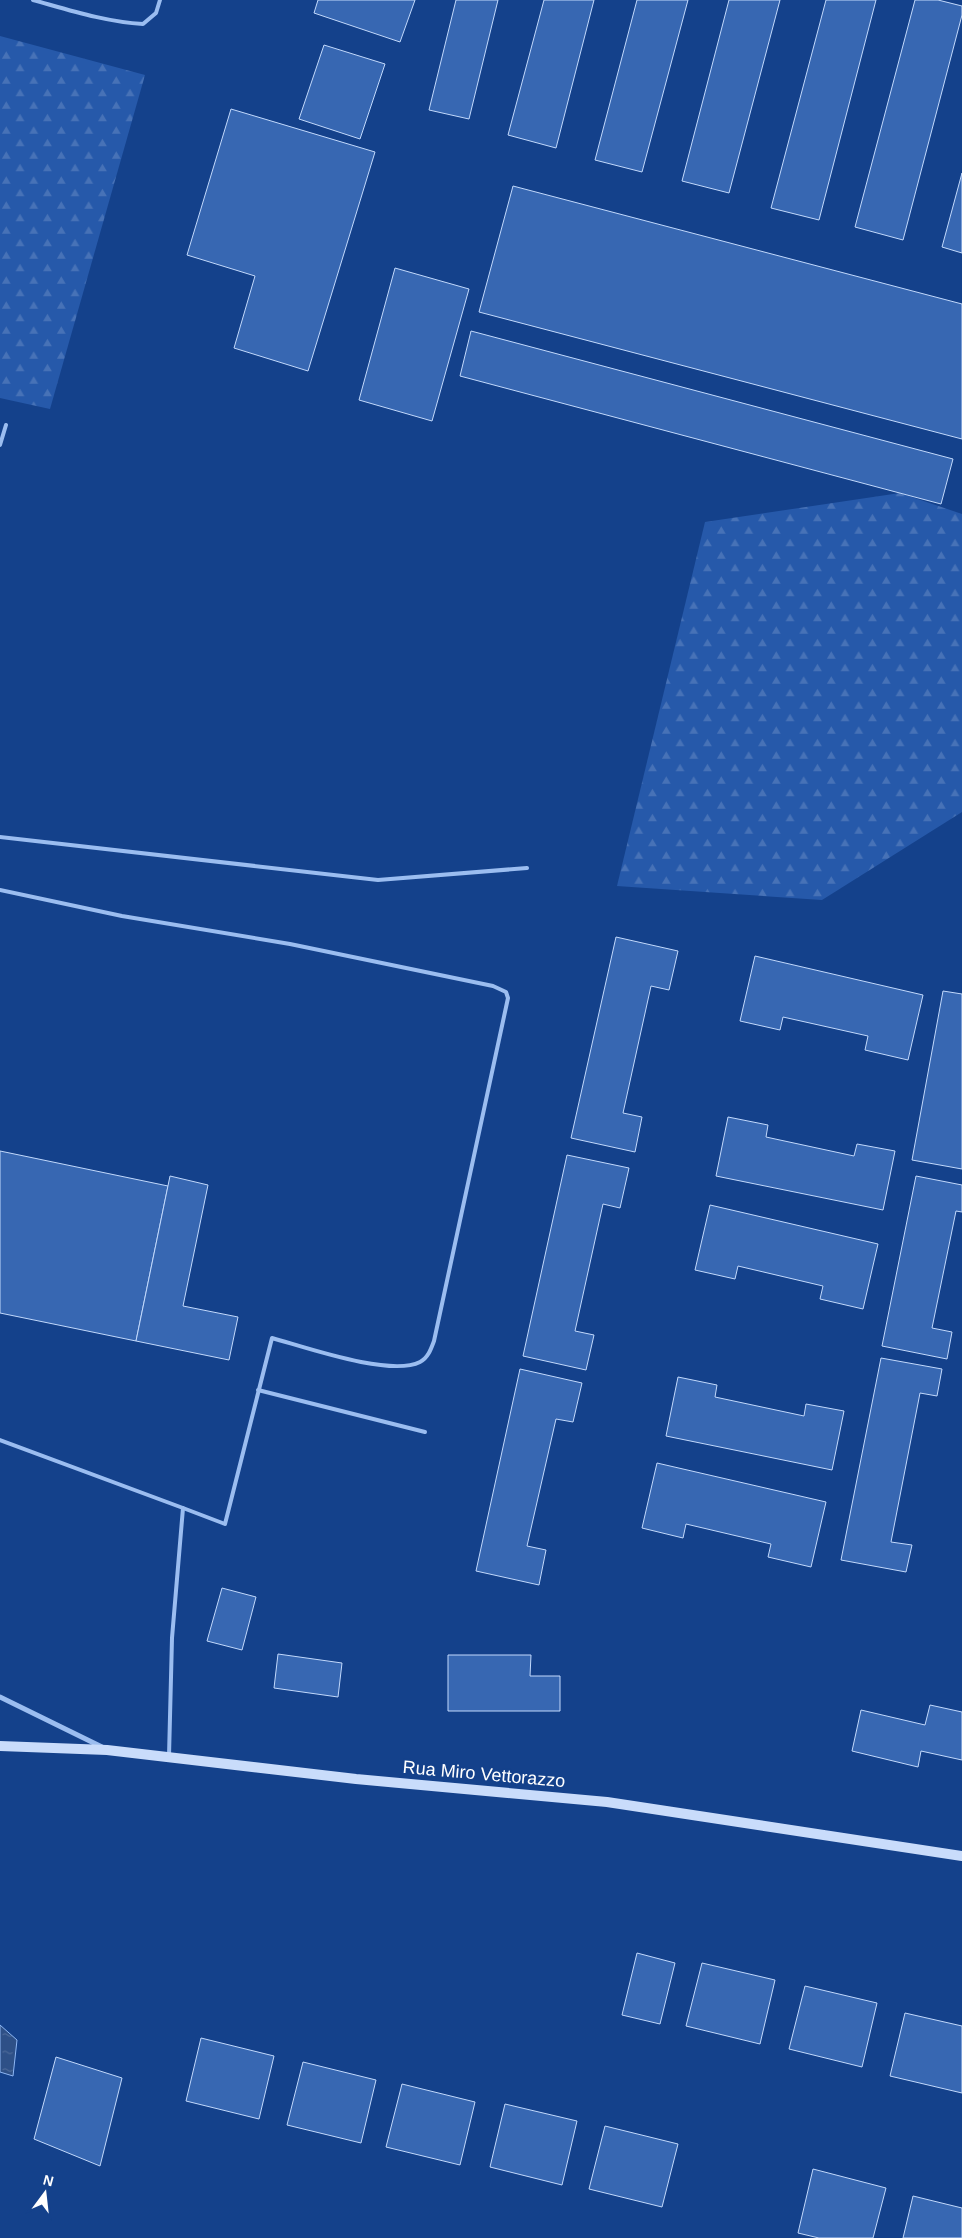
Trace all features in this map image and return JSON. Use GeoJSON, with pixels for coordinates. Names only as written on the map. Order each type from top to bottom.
{"type":"FeatureCollection","features":[{"type":"Feature","properties":{"kind":"street"},"geometry":{"type":"LineString","coordinates":[[0,1697],[107,1750]]}},
{"type":"Feature","properties":{"kind":"street","name":"Rua Miro Vettorazzo"},"geometry":{"type":"LineString","coordinates":[[0,1746],[107,1750],[356,1779],[607,1802],[962,1856]]}},
{"type":"Feature","properties":{"kind":"lane"},"geometry":{"type":"LineString","coordinates":[[33,0],[124,23],[143,24],[156,13],[160,0]]}},
{"type":"Feature","properties":{"kind":"lane"},"geometry":{"type":"LineString","coordinates":[[0,445],[6,425]]}},
{"type":"Feature","properties":{"kind":"lane"},"geometry":{"type":"LineString","coordinates":[[0,837],[378,880],[528,868]]}},
{"type":"Feature","properties":{"kind":"lane"},"geometry":{"type":"LineString","coordinates":[[0,890],[122,916],[290,944],[493,986],[506,992],[508,998],[434,1341],[428,1356],[420,1362],[408,1366],[377,1364],[272,1338],[225,1524],[0,1440]]}},
{"type":"Feature","properties":{"kind":"lane"},"geometry":{"type":"LineString","coordinates":[[258,1390],[426,1432]]}},
{"type":"Feature","properties":{"kind":"lane"},"geometry":{"type":"LineString","coordinates":[[169,1756],[172,1638],[183,1508]]}},
{"type":"Feature","properties":{"kind":"green space"},"geometry":{"type":"Polygon","coordinates":[[[0,36],[145,75],[50,409],[0,398],[0,36]]]}},
{"type":"Feature","properties":{"kind":"green space"},"geometry":{"type":"Polygon","coordinates":[[[900,493],[962,514],[962,812],[822,900],[617,886],[705,522],[900,493]]]}},
{"type":"Feature","properties":{"kind":"water"},"geometry":{"type":"Polygon","coordinates":[[[0,2025],[17,2040],[13,2076],[0,2072],[0,2025]]]}},
{"type":"Feature","properties":{"kind":"building"},"geometry":{"type":"Polygon","coordinates":[[[318,0],[415,0],[400,42],[314,13],[318,0]]]}},
{"type":"Feature","properties":{"kind":"building"},"geometry":{"type":"Polygon","coordinates":[[[456,0],[498,0],[469,119],[429,110],[456,0]]]}},
{"type":"Feature","properties":{"kind":"building"},"geometry":{"type":"Polygon","coordinates":[[[544,0],[594,0],[556,148],[508,135],[544,0]]]}},
{"type":"Feature","properties":{"kind":"building"},"geometry":{"type":"Polygon","coordinates":[[[637,0],[688,0],[642,172],[595,160],[637,0]]]}},
{"type":"Feature","properties":{"kind":"building"},"geometry":{"type":"Polygon","coordinates":[[[729,0],[780,0],[729,193],[682,181],[729,0]]]}},
{"type":"Feature","properties":{"kind":"building"},"geometry":{"type":"Polygon","coordinates":[[[826,0],[876,0],[819,220],[771,208],[826,0]]]}},
{"type":"Feature","properties":{"kind":"building"},"geometry":{"type":"Polygon","coordinates":[[[915,0],[938,0],[962,6],[962,15],[903,240],[855,227],[915,0]]]}},
{"type":"Feature","properties":{"kind":"building"},"geometry":{"type":"Polygon","coordinates":[[[324,45],[385,64],[360,139],[299,119],[324,45]]]}},
{"type":"Feature","properties":{"kind":"building"},"geometry":{"type":"Polygon","coordinates":[[[231,109],[375,152],[308,371],[234,348],[255,276],[187,255],[231,109]]]}},
{"type":"Feature","properties":{"kind":"building"},"geometry":{"type":"Polygon","coordinates":[[[962,173],[962,253],[942,247],[962,173]]]}},
{"type":"Feature","properties":{"kind":"building"},"geometry":{"type":"Polygon","coordinates":[[[513,186],[962,304],[962,439],[479,312],[513,186]]]}},
{"type":"Feature","properties":{"kind":"building"},"geometry":{"type":"Polygon","coordinates":[[[395,268],[469,289],[432,421],[359,400],[395,268]]]}},
{"type":"Feature","properties":{"kind":"building"},"geometry":{"type":"Polygon","coordinates":[[[471,331],[953,459],[941,504],[460,376],[471,331]]]}},
{"type":"Feature","properties":{"kind":"building"},"geometry":{"type":"Polygon","coordinates":[[[616,937],[678,951],[669,990],[651,986],[623,1113],[642,1117],[635,1152],[571,1138],[616,937]]]}},
{"type":"Feature","properties":{"kind":"building"},"geometry":{"type":"Polygon","coordinates":[[[755,956],[923,995],[908,1060],[865,1050],[868,1036],[783,1017],[780,1030],[740,1021],[755,956]]]}},
{"type":"Feature","properties":{"kind":"building"},"geometry":{"type":"Polygon","coordinates":[[[943,991],[962,994],[962,1169],[912,1160],[943,991]]]}},
{"type":"Feature","properties":{"kind":"building"},"geometry":{"type":"Polygon","coordinates":[[[728,1117],[768,1125],[766,1137],[854,1156],[857,1144],[895,1151],[883,1210],[716,1176],[728,1117]]]}},
{"type":"Feature","properties":{"kind":"building"},"geometry":{"type":"Polygon","coordinates":[[[0,1151],[168,1186],[136,1341],[0,1313],[0,1151]]]}},
{"type":"Feature","properties":{"kind":"building"},"geometry":{"type":"Polygon","coordinates":[[[567,1155],[629,1168],[620,1208],[603,1204],[575,1331],[594,1335],[586,1370],[523,1356],[567,1155]]]}},
{"type":"Feature","properties":{"kind":"building"},"geometry":{"type":"Polygon","coordinates":[[[170,1176],[208,1185],[183,1306],[238,1317],[229,1360],[136,1341],[170,1176]]]}},
{"type":"Feature","properties":{"kind":"building"},"geometry":{"type":"Polygon","coordinates":[[[916,1176],[962,1185],[962,1212],[956,1211],[932,1328],[952,1332],[947,1359],[882,1346],[916,1176]]]}},
{"type":"Feature","properties":{"kind":"building"},"geometry":{"type":"Polygon","coordinates":[[[710,1205],[878,1244],[863,1309],[820,1299],[823,1286],[738,1266],[735,1279],[695,1270],[710,1205]]]}},
{"type":"Feature","properties":{"kind":"building"},"geometry":{"type":"Polygon","coordinates":[[[881,1358],[942,1369],[937,1396],[920,1393],[891,1542],[912,1545],[906,1572],[841,1560],[881,1358]]]}},
{"type":"Feature","properties":{"kind":"building"},"geometry":{"type":"Polygon","coordinates":[[[520,1369],[582,1383],[573,1422],[556,1419],[527,1546],[546,1550],[539,1585],[476,1571],[520,1369]]]}},
{"type":"Feature","properties":{"kind":"building"},"geometry":{"type":"Polygon","coordinates":[[[678,1377],[717,1385],[715,1397],[804,1416],[806,1404],[844,1411],[832,1470],[666,1436],[678,1377]]]}},
{"type":"Feature","properties":{"kind":"building"},"geometry":{"type":"Polygon","coordinates":[[[657,1463],[826,1502],[811,1567],[768,1557],[771,1544],[686,1524],[683,1538],[642,1528],[657,1463]]]}},
{"type":"Feature","properties":{"kind":"building"},"geometry":{"type":"Polygon","coordinates":[[[222,1588],[256,1597],[242,1650],[207,1641],[222,1588]]]}},
{"type":"Feature","properties":{"kind":"building"},"geometry":{"type":"Polygon","coordinates":[[[278,1654],[342,1663],[338,1697],[274,1688],[278,1654]]]}},
{"type":"Feature","properties":{"kind":"building"},"geometry":{"type":"Polygon","coordinates":[[[448,1655],[531,1655],[530,1676],[560,1676],[560,1711],[448,1711],[448,1655]]]}},
{"type":"Feature","properties":{"kind":"building"},"geometry":{"type":"Polygon","coordinates":[[[930,1705],[962,1712],[962,1760],[921,1751],[918,1767],[852,1751],[861,1710],[925,1725],[930,1705]]]}},
{"type":"Feature","properties":{"kind":"building"},"geometry":{"type":"Polygon","coordinates":[[[637,1953],[675,1963],[660,2024],[622,2015],[637,1953]]]}},
{"type":"Feature","properties":{"kind":"building"},"geometry":{"type":"Polygon","coordinates":[[[702,1963],[775,1980],[760,2044],[686,2026],[702,1963]]]}},
{"type":"Feature","properties":{"kind":"building"},"geometry":{"type":"Polygon","coordinates":[[[805,1986],[877,2003],[862,2067],[789,2049],[805,1986]]]}},
{"type":"Feature","properties":{"kind":"building"},"geometry":{"type":"Polygon","coordinates":[[[905,2013],[962,2026],[962,2093],[890,2076],[905,2013]]]}},
{"type":"Feature","properties":{"kind":"building"},"geometry":{"type":"Polygon","coordinates":[[[201,2038],[274,2056],[259,2119],[186,2101],[201,2038]]]}},
{"type":"Feature","properties":{"kind":"building"},"geometry":{"type":"Polygon","coordinates":[[[56,2057],[122,2078],[100,2166],[34,2139],[56,2057]]]}},
{"type":"Feature","properties":{"kind":"building"},"geometry":{"type":"Polygon","coordinates":[[[303,2062],[376,2080],[361,2143],[287,2125],[303,2062]]]}},
{"type":"Feature","properties":{"kind":"building"},"geometry":{"type":"Polygon","coordinates":[[[402,2084],[475,2102],[460,2165],[386,2147],[402,2084]]]}},
{"type":"Feature","properties":{"kind":"building"},"geometry":{"type":"Polygon","coordinates":[[[505,2104],[577,2121],[562,2185],[490,2167],[505,2104]]]}},
{"type":"Feature","properties":{"kind":"building"},"geometry":{"type":"Polygon","coordinates":[[[605,2126],[678,2144],[662,2207],[589,2189],[605,2126]]]}},
{"type":"Feature","properties":{"kind":"building"},"geometry":{"type":"Polygon","coordinates":[[[813,2169],[886,2188],[873,2238],[819,2238],[798,2233],[813,2169]]]}},
{"type":"Feature","properties":{"kind":"building"},"geometry":{"type":"Polygon","coordinates":[[[913,2196],[962,2208],[962,2238],[903,2238],[913,2196]]]}}]}
